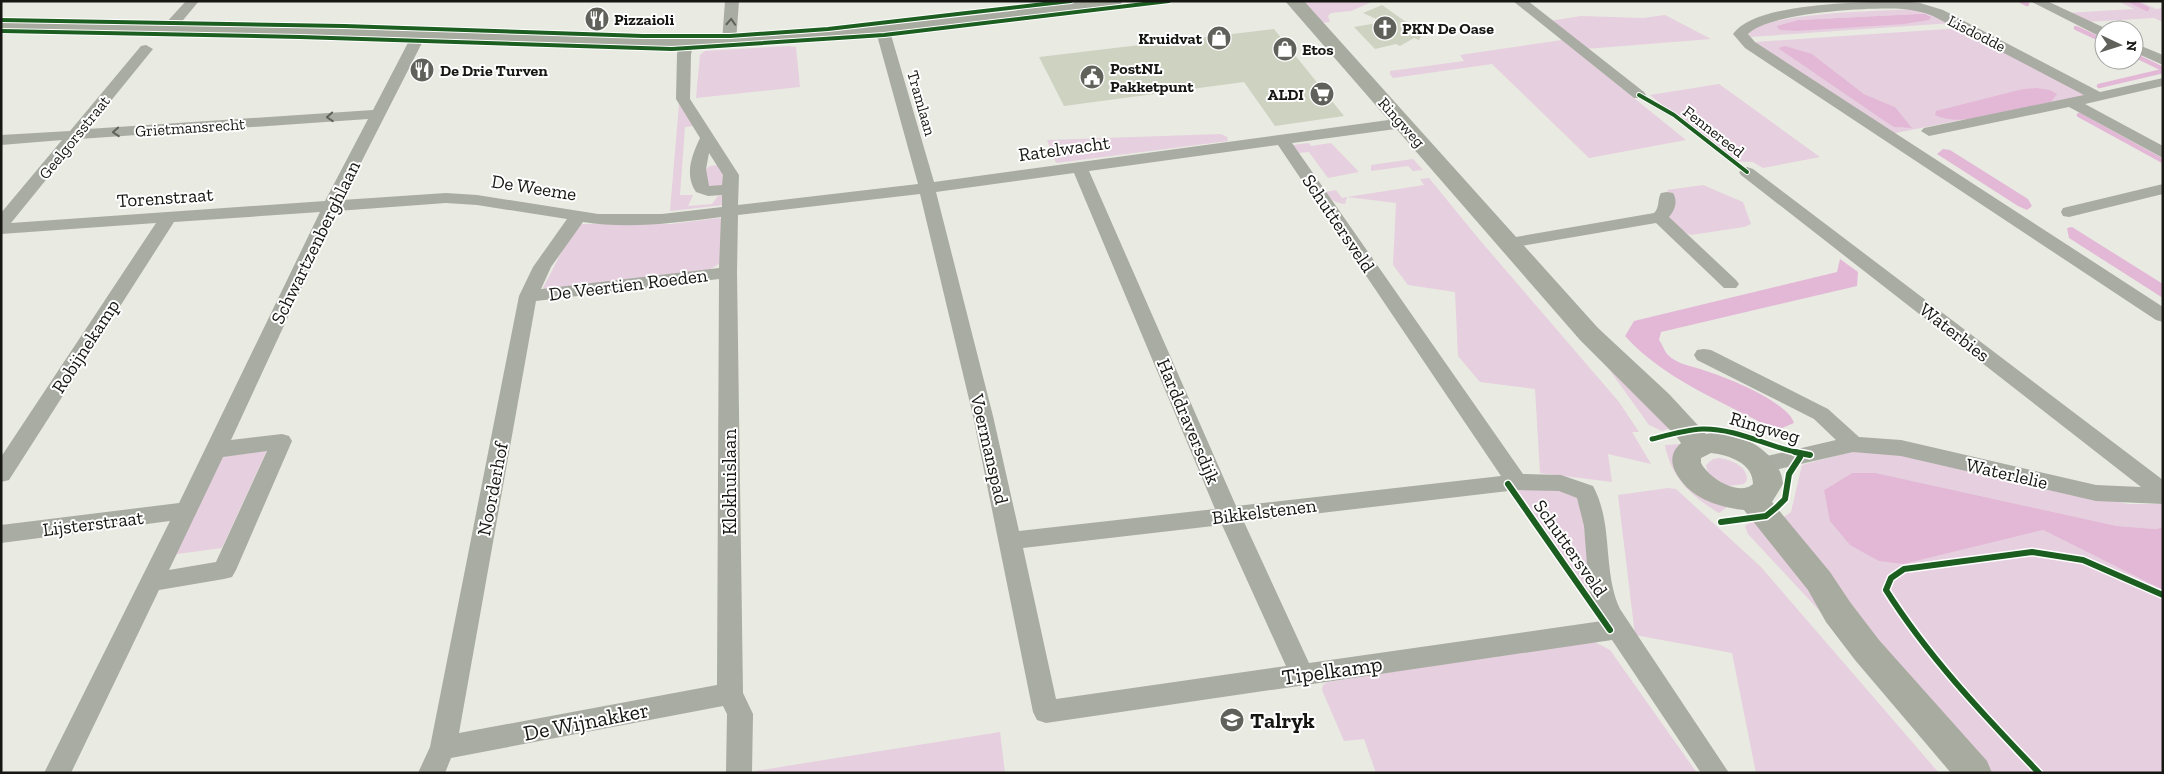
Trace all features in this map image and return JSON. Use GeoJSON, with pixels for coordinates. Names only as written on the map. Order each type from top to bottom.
{"type":"FeatureCollection","features":[{"type":"Feature","properties":{"kind":"street"},"geometry":{"type":"LineString","coordinates":[[169,28],[193,1]]}},
{"type":"Feature","properties":{"kind":"street"},"geometry":{"type":"LineString","coordinates":[[729,42],[732,1]]}},
{"type":"Feature","properties":{"kind":"street","name":"Ringweg"},"geometry":{"type":"LineString","coordinates":[[1294,1],[1589,334],[1612,358],[1666,407],[1698,444]]}},
{"type":"Feature","properties":{"kind":"street"},"geometry":{"type":"LineString","coordinates":[[1519,1],[1639,95]]}},
{"type":"Feature","properties":{"kind":"street"},"geometry":{"type":"LineString","coordinates":[[2036,1],[2094,28]]}},
{"type":"Feature","properties":{"kind":"street"},"geometry":{"type":"LineString","coordinates":[[1,26],[169,28],[687,43],[798,38],[1102,2]]}},
{"type":"Feature","properties":{"kind":"street","name":"Lisdodde"},"geometry":{"type":"LineString","coordinates":[[2098,97],[1963,24],[1920,7],[1902,5],[1779,14],[1756,20],[1743,29],[1740,34],[1750,45],[2163,316]]}},
{"type":"Feature","properties":{"kind":"street","name":"Tramlaan"},"geometry":{"type":"LineString","coordinates":[[882,28],[927,188]]}},
{"type":"Feature","properties":{"kind":"street","name":"Schwartzenberghlaan"},"geometry":{"type":"LineString","coordinates":[[57,773],[216,450],[331,206],[419,35]]}},
{"type":"Feature","properties":{"kind":"street","name":"Klokhuislaan"},"geometry":{"type":"LineString","coordinates":[[687,43],[684,54],[683,98],[727,165],[731,176],[732,190],[728,272],[730,694],[740,714],[739,773]]}},
{"type":"Feature","properties":{"kind":"street","name":"Geelgorsstraat"},"geometry":{"type":"LineString","coordinates":[[1,224],[146,49]]}},
{"type":"Feature","properties":{"kind":"street"},"geometry":{"type":"LineString","coordinates":[[2144,52],[2163,61]]}},
{"type":"Feature","properties":{"kind":"street"},"geometry":{"type":"LineString","coordinates":[[1929,131],[2072,104],[2163,82]]}},
{"type":"Feature","properties":{"kind":"street"},"geometry":{"type":"LineString","coordinates":[[2072,104],[2163,153]]}},
{"type":"Feature","properties":{"kind":"street","name":"Grietmansrecht"},"geometry":{"type":"LineString","coordinates":[[1,140],[379,114]]}},
{"type":"Feature","properties":{"kind":"street","name":"Ratelwacht"},"geometry":{"type":"LineString","coordinates":[[730,210],[927,188],[1281,138],[1403,123]]}},
{"type":"Feature","properties":{"kind":"street"},"geometry":{"type":"LineString","coordinates":[[708,136],[698,162],[698,181],[702,189],[708,191],[732,190]]}},
{"type":"Feature","properties":{"kind":"street","name":"Schuttersveld"},"geometry":{"type":"LineString","coordinates":[[1281,138],[1517,482],[1546,481],[1561,483],[1585,492],[1592,506],[1601,590],[1605,605],[1618,628],[1716,773]]}},
{"type":"Feature","properties":{"kind":"street","name":"Harddraversdijk"},"geometry":{"type":"LineString","coordinates":[[1079,166],[1229,515],[1302,674]]}},
{"type":"Feature","properties":{"kind":"street","name":"Waterbies"},"geometry":{"type":"LineString","coordinates":[[1747,172],[2163,492]]}},
{"type":"Feature","properties":{"kind":"street","name":"Voermanspad"},"geometry":{"type":"LineString","coordinates":[[927,188],[1010,541],[1046,712]]}},
{"type":"Feature","properties":{"kind":"street"},"geometry":{"type":"LineString","coordinates":[[2069,212],[2163,189]]}},
{"type":"Feature","properties":{"kind":"street"},"geometry":{"type":"LineString","coordinates":[[1510,243],[1660,217],[1666,210],[1667,197]]}},
{"type":"Feature","properties":{"kind":"street","name":"De Weeme"},"geometry":{"type":"LineString","coordinates":[[331,206],[446,198],[477,200],[578,216],[643,220],[730,210]]}},
{"type":"Feature","properties":{"kind":"street","name":"Torenstraat"},"geometry":{"type":"LineString","coordinates":[[1,229],[331,206]]}},
{"type":"Feature","properties":{"kind":"street","name":"Noorderhof"},"geometry":{"type":"LineString","coordinates":[[431,773],[442,748],[528,296],[542,267],[578,216]]}},
{"type":"Feature","properties":{"kind":"street"},"geometry":{"type":"LineString","coordinates":[[1660,217],[1730,284]]}},
{"type":"Feature","properties":{"kind":"street","name":"Robijnekamp"},"geometry":{"type":"LineString","coordinates":[[1,474],[168,218]]}},
{"type":"Feature","properties":{"kind":"street","name":"De Veertien Roeden"},"geometry":{"type":"LineString","coordinates":[[528,296],[728,272]]}},
{"type":"Feature","properties":{"kind":"street"},"geometry":{"type":"LineString","coordinates":[[1704,355],[1821,414],[1852,444]]}},
{"type":"Feature","properties":{"kind":"street"},"geometry":{"type":"LineString","coordinates":[[150,582],[224,570],[282,441],[216,450]]}},
{"type":"Feature","properties":{"kind":"street"},"geometry":{"type":"LineString","coordinates":[[1698,444],[1725,444],[1740,449],[1762,465],[1768,476],[1769,484],[1765,492],[1752,499],[1736,500],[1718,495],[1696,481],[1690,473],[1686,460],[1688,453],[1698,444]]}},
{"type":"Feature","properties":{"kind":"street","name":"Waterlelie"},"geometry":{"type":"LineString","coordinates":[[1762,465],[1852,444],[1901,448],[2096,492],[2163,496]]}},
{"type":"Feature","properties":{"kind":"street","name":"Bikkelstenen"},"geometry":{"type":"LineString","coordinates":[[1010,541],[1517,482]]}},
{"type":"Feature","properties":{"kind":"street"},"geometry":{"type":"LineString","coordinates":[[1752,499],[1819,582],[1838,612],[1867,650],[1974,773]]}},
{"type":"Feature","properties":{"kind":"street","name":"Lijsterstraat"},"geometry":{"type":"LineString","coordinates":[[1,534],[185,511]]}},
{"type":"Feature","properties":{"kind":"street","name":"Tipelkamp"},"geometry":{"type":"LineString","coordinates":[[1046,712],[1618,628]]}},
{"type":"Feature","properties":{"kind":"street","name":"De Wijnakker"},"geometry":{"type":"LineString","coordinates":[[442,748],[730,694]]}},
{"type":"Feature","properties":{"kind":"shaded area"},"geometry":{"type":"Polygon","coordinates":[[[1374,1],[1351,11],[1331,13],[1328,16],[1330,22],[1322,23],[1304,2],[1374,1]]]}},
{"type":"Feature","properties":{"kind":"shaded area"},"geometry":{"type":"Polygon","coordinates":[[[2118,1],[2139,1],[2156,9],[2163,8],[2163,22],[2154,18],[2094,20],[2086,22],[2066,13],[2134,9],[2118,1]]]}},
{"type":"Feature","properties":{"kind":"shaded area"},"geometry":{"type":"Polygon","coordinates":[[[1916,9],[1952,23],[1750,37],[1749,33],[1760,26],[1801,17],[1916,9]],[[1917,14],[1798,20],[1776,26],[1784,29],[1801,30],[1931,16],[1917,14]]]}},
{"type":"Feature","properties":{"kind":"shaded area"},"geometry":{"type":"Polygon","coordinates":[[[1925,14],[1931,17],[1929,20],[1904,24],[1797,31],[1780,30],[1776,26],[1798,20],[1925,14]]]}},
{"type":"Feature","properties":{"kind":"shaded area"},"geometry":{"type":"Polygon","coordinates":[[[1665,15],[1711,39],[1585,49],[1549,21],[1581,16],[1643,18],[1665,15]]]}},
{"type":"Feature","properties":{"kind":"shaded area"},"geometry":{"type":"Polygon","coordinates":[[[1962,28],[2086,95],[2047,104],[2023,89],[1941,118],[1966,119],[1891,134],[1755,42],[1962,28]],[[1779,48],[1880,118],[1894,126],[1904,128],[1895,107],[1864,94],[1817,58],[1779,48]]]}},
{"type":"Feature","properties":{"kind":"shaded area"},"geometry":{"type":"Polygon","coordinates":[[[1562,40],[1686,140],[1589,158],[1492,64],[1393,78],[1390,74],[1390,71],[1464,61],[1460,55],[1562,40]]]}},
{"type":"Feature","properties":{"kind":"shaded area"},"geometry":{"type":"Polygon","coordinates":[[[1785,46],[1812,54],[1864,94],[1895,107],[1912,128],[1894,127],[1880,118],[1778,48],[1785,46]]]}},
{"type":"Feature","properties":{"kind":"shaded area"},"geometry":{"type":"Polygon","coordinates":[[[796,47],[800,87],[696,98],[700,55],[705,51],[796,47]]]}},
{"type":"Feature","properties":{"kind":"shaded area"},"geometry":{"type":"Polygon","coordinates":[[[1719,84],[1820,157],[1763,168],[1753,162],[1732,161],[1650,95],[1719,84]]]}},
{"type":"Feature","properties":{"kind":"shaded area"},"geometry":{"type":"Polygon","coordinates":[[[2023,89],[2050,90],[2057,94],[2051,102],[1976,119],[1947,119],[1935,115],[1936,111],[2023,89]]]}},
{"type":"Feature","properties":{"kind":"shaded area"},"geometry":{"type":"Polygon","coordinates":[[[679,104],[694,126],[685,127],[680,195],[693,195],[688,206],[712,204],[718,196],[723,195],[724,205],[670,211],[679,104]]]}},
{"type":"Feature","properties":{"kind":"shaded area"},"geometry":{"type":"Polygon","coordinates":[[[1221,134],[1227,137],[1228,141],[1056,163],[1047,140],[1221,134]]]}},
{"type":"Feature","properties":{"kind":"shaded area"},"geometry":{"type":"Polygon","coordinates":[[[1309,143],[1311,146],[1331,143],[1359,172],[1328,178],[1309,152],[1298,153],[1292,145],[1309,143]]]}},
{"type":"Feature","properties":{"kind":"shaded area"},"geometry":{"type":"Polygon","coordinates":[[[1943,149],[1950,150],[2028,199],[2032,206],[2027,210],[2018,206],[1937,154],[1943,149]]]}},
{"type":"Feature","properties":{"kind":"shaded area"},"geometry":{"type":"Polygon","coordinates":[[[1413,159],[1423,170],[1413,171],[1408,166],[1371,171],[1371,165],[1413,159]]]}},
{"type":"Feature","properties":{"kind":"shaded area"},"geometry":{"type":"Polygon","coordinates":[[[718,165],[722,168],[727,185],[707,187],[704,170],[710,166],[718,165]]]}},
{"type":"Feature","properties":{"kind":"shaded area"},"geometry":{"type":"Polygon","coordinates":[[[1429,178],[1619,402],[1639,432],[1632,432],[1651,464],[1608,454],[1612,482],[1540,473],[1535,389],[1480,382],[1458,356],[1455,292],[1408,285],[1393,265],[1396,203],[1347,197],[1424,185],[1420,179],[1429,178]]]}},
{"type":"Feature","properties":{"kind":"shaded area"},"geometry":{"type":"Polygon","coordinates":[[[1703,185],[1743,202],[1751,224],[1744,227],[1691,235],[1680,230],[1669,217],[1674,202],[1667,190],[1703,185]]]}},
{"type":"Feature","properties":{"kind":"shaded area"},"geometry":{"type":"Polygon","coordinates":[[[1336,190],[1342,198],[1347,197],[1345,204],[1342,204],[1334,201],[1325,192],[1336,190]]]}},
{"type":"Feature","properties":{"kind":"shaded area"},"geometry":{"type":"Polygon","coordinates":[[[723,219],[722,262],[709,270],[547,290],[543,288],[573,230],[582,224],[671,224],[723,219]]]}},
{"type":"Feature","properties":{"kind":"shaded area"},"geometry":{"type":"Polygon","coordinates":[[[2072,227],[2163,284],[2163,298],[2069,238],[2067,228],[2072,227]]]}},
{"type":"Feature","properties":{"kind":"shaded area"},"geometry":{"type":"Polygon","coordinates":[[[1840,259],[1858,272],[1857,286],[1661,332],[1659,340],[1667,354],[1675,361],[1715,374],[1755,391],[1781,407],[1794,423],[1782,428],[1770,427],[1693,388],[1640,351],[1625,336],[1634,321],[1837,272],[1840,259]]]}},
{"type":"Feature","properties":{"kind":"shaded area"},"geometry":{"type":"Polygon","coordinates":[[[1606,365],[1670,428],[1662,431],[1649,425],[1606,365]]]}},
{"type":"Feature","properties":{"kind":"shaded area"},"geometry":{"type":"Polygon","coordinates":[[[1684,444],[1731,504],[1719,513],[1692,493],[1672,467],[1665,445],[1684,444]]]}},
{"type":"Feature","properties":{"kind":"shaded area"},"geometry":{"type":"Polygon","coordinates":[[[1866,448],[2006,480],[2128,504],[2163,504],[2163,527],[2156,529],[2117,526],[1876,473],[1852,473],[1824,490],[1904,564],[2043,530],[2163,590],[2163,773],[1989,773],[1885,661],[1781,519],[1791,512],[1802,465],[1866,448]]]}},
{"type":"Feature","properties":{"kind":"shaded area"},"geometry":{"type":"Polygon","coordinates":[[[267,450],[222,548],[170,555],[220,457],[267,450]]]}},
{"type":"Feature","properties":{"kind":"shaded area"},"geometry":{"type":"Polygon","coordinates":[[[1713,459],[1729,460],[1742,467],[1747,480],[1744,484],[1727,486],[1708,474],[1706,465],[1713,459]]]}},
{"type":"Feature","properties":{"kind":"shaded area"},"geometry":{"type":"Polygon","coordinates":[[[1852,473],[1876,473],[2117,526],[2156,529],[2163,527],[2163,590],[2043,530],[1904,564],[1879,561],[1850,545],[1830,521],[1824,490],[1852,473]]]}},
{"type":"Feature","properties":{"kind":"shaded area"},"geometry":{"type":"Polygon","coordinates":[[[1668,488],[1676,489],[1761,567],[1939,773],[1756,773],[1732,653],[1635,635],[1618,495],[1668,488]]]}},
{"type":"Feature","properties":{"kind":"shaded area"},"geometry":{"type":"Polygon","coordinates":[[[1516,489],[1571,491],[1582,502],[1589,581],[1595,602],[1516,489]]]}},
{"type":"Feature","properties":{"kind":"shaded area"},"geometry":{"type":"Polygon","coordinates":[[[1751,522],[1762,525],[1842,635],[1748,534],[1745,526],[1751,522]]]}},
{"type":"Feature","properties":{"kind":"shaded area"},"geometry":{"type":"Polygon","coordinates":[[[1593,641],[1610,650],[1697,773],[1376,773],[1364,739],[1344,741],[1322,690],[1323,685],[1328,682],[1593,641]]]}},
{"type":"Feature","properties":{"kind":"shaded area"},"geometry":{"type":"Polygon","coordinates":[[[1000,732],[1005,773],[755,773],[755,771],[1000,732]]]}},
{"type":"Feature","properties":{"kind":"building","name":"PKN De Oase"},"geometry":{"type":"Polygon","coordinates":[[[1382,5],[1406,22],[1415,22],[1415,29],[1422,34],[1419,40],[1414,38],[1400,46],[1396,44],[1375,49],[1354,27],[1383,22],[1363,13],[1382,5]]]}},
{"type":"Feature","properties":{"kind":"building"},"geometry":{"type":"Polygon","coordinates":[[[1274,29],[1344,116],[1275,126],[1244,82],[1064,106],[1039,57],[1274,29]]]}},
{"type":"Feature","properties":{"kind":"waterway"},"geometry":{"type":"LineString","coordinates":[[2021,1],[2027,4]]}},
{"type":"Feature","properties":{"kind":"waterway"},"geometry":{"type":"LineString","coordinates":[[2131,1],[2147,9]]}},
{"type":"Feature","properties":{"kind":"waterway"},"geometry":{"type":"LineString","coordinates":[[2076,28],[2094,36]]}},
{"type":"Feature","properties":{"kind":"waterway"},"geometry":{"type":"LineString","coordinates":[[2144,60],[2163,69]]}},
{"type":"Feature","properties":{"kind":"waterway"},"geometry":{"type":"LineString","coordinates":[[2099,86],[2163,71]]}},
{"type":"Feature","properties":{"kind":"waterway"},"geometry":{"type":"LineString","coordinates":[[2079,115],[2163,161]]}},
{"type":"Feature","properties":{"kind":"cycle path"},"geometry":{"type":"LineString","coordinates":[[1,20],[344,26],[643,36],[730,36],[828,29],[1071,1]]}},
{"type":"Feature","properties":{"kind":"cycle path"},"geometry":{"type":"LineString","coordinates":[[1,31],[300,37],[672,49],[884,35],[1169,1]]}},
{"type":"Feature","properties":{"kind":"cycle path","name":"Fennereed"},"geometry":{"type":"LineString","coordinates":[[1639,95],[1674,115],[1747,172]]}},
{"type":"Feature","properties":{"kind":"cycle path"},"geometry":{"type":"LineString","coordinates":[[1652,439],[1702,429],[1722,430],[1797,453],[1810,455]]}},
{"type":"Feature","properties":{"kind":"cycle path"},"geometry":{"type":"LineString","coordinates":[[1721,522],[1766,516],[1777,507],[1785,499],[1789,474],[1800,457]]}},
{"type":"Feature","properties":{"kind":"cycle path"},"geometry":{"type":"LineString","coordinates":[[1508,484],[1610,630]]}},
{"type":"Feature","properties":{"kind":"cycle path"},"geometry":{"type":"LineString","coordinates":[[2039,773],[1957,685],[1919,639],[1901,615],[1886,590],[1891,578],[1904,569],[2032,552],[2083,560],[2163,595]]}},
{"type":"Feature","properties":{"kind":"place","name":"Pizzaioli"},"geometry":{"type":"Point","coordinates":[597,19]}},
{"type":"Feature","properties":{"kind":"place","name":"PKN De Oase"},"geometry":{"type":"Point","coordinates":[1385,28]}},
{"type":"Feature","properties":{"kind":"place","name":"Kruidvat"},"geometry":{"type":"Point","coordinates":[1219,38]}},
{"type":"Feature","properties":{"kind":"place","name":"Etos"},"geometry":{"type":"Point","coordinates":[1285,49]}},
{"type":"Feature","properties":{"kind":"place","name":"De Drie Turven"},"geometry":{"type":"Point","coordinates":[422,70]}},
{"type":"Feature","properties":{"kind":"place","name":"PostNL Pakketpunt"},"geometry":{"type":"Point","coordinates":[1092,77]}},
{"type":"Feature","properties":{"kind":"place","name":"ALDI"},"geometry":{"type":"Point","coordinates":[1322,94]}},
{"type":"Feature","properties":{"kind":"place","name":"Talryk"},"geometry":{"type":"Point","coordinates":[1232,720]}}]}
